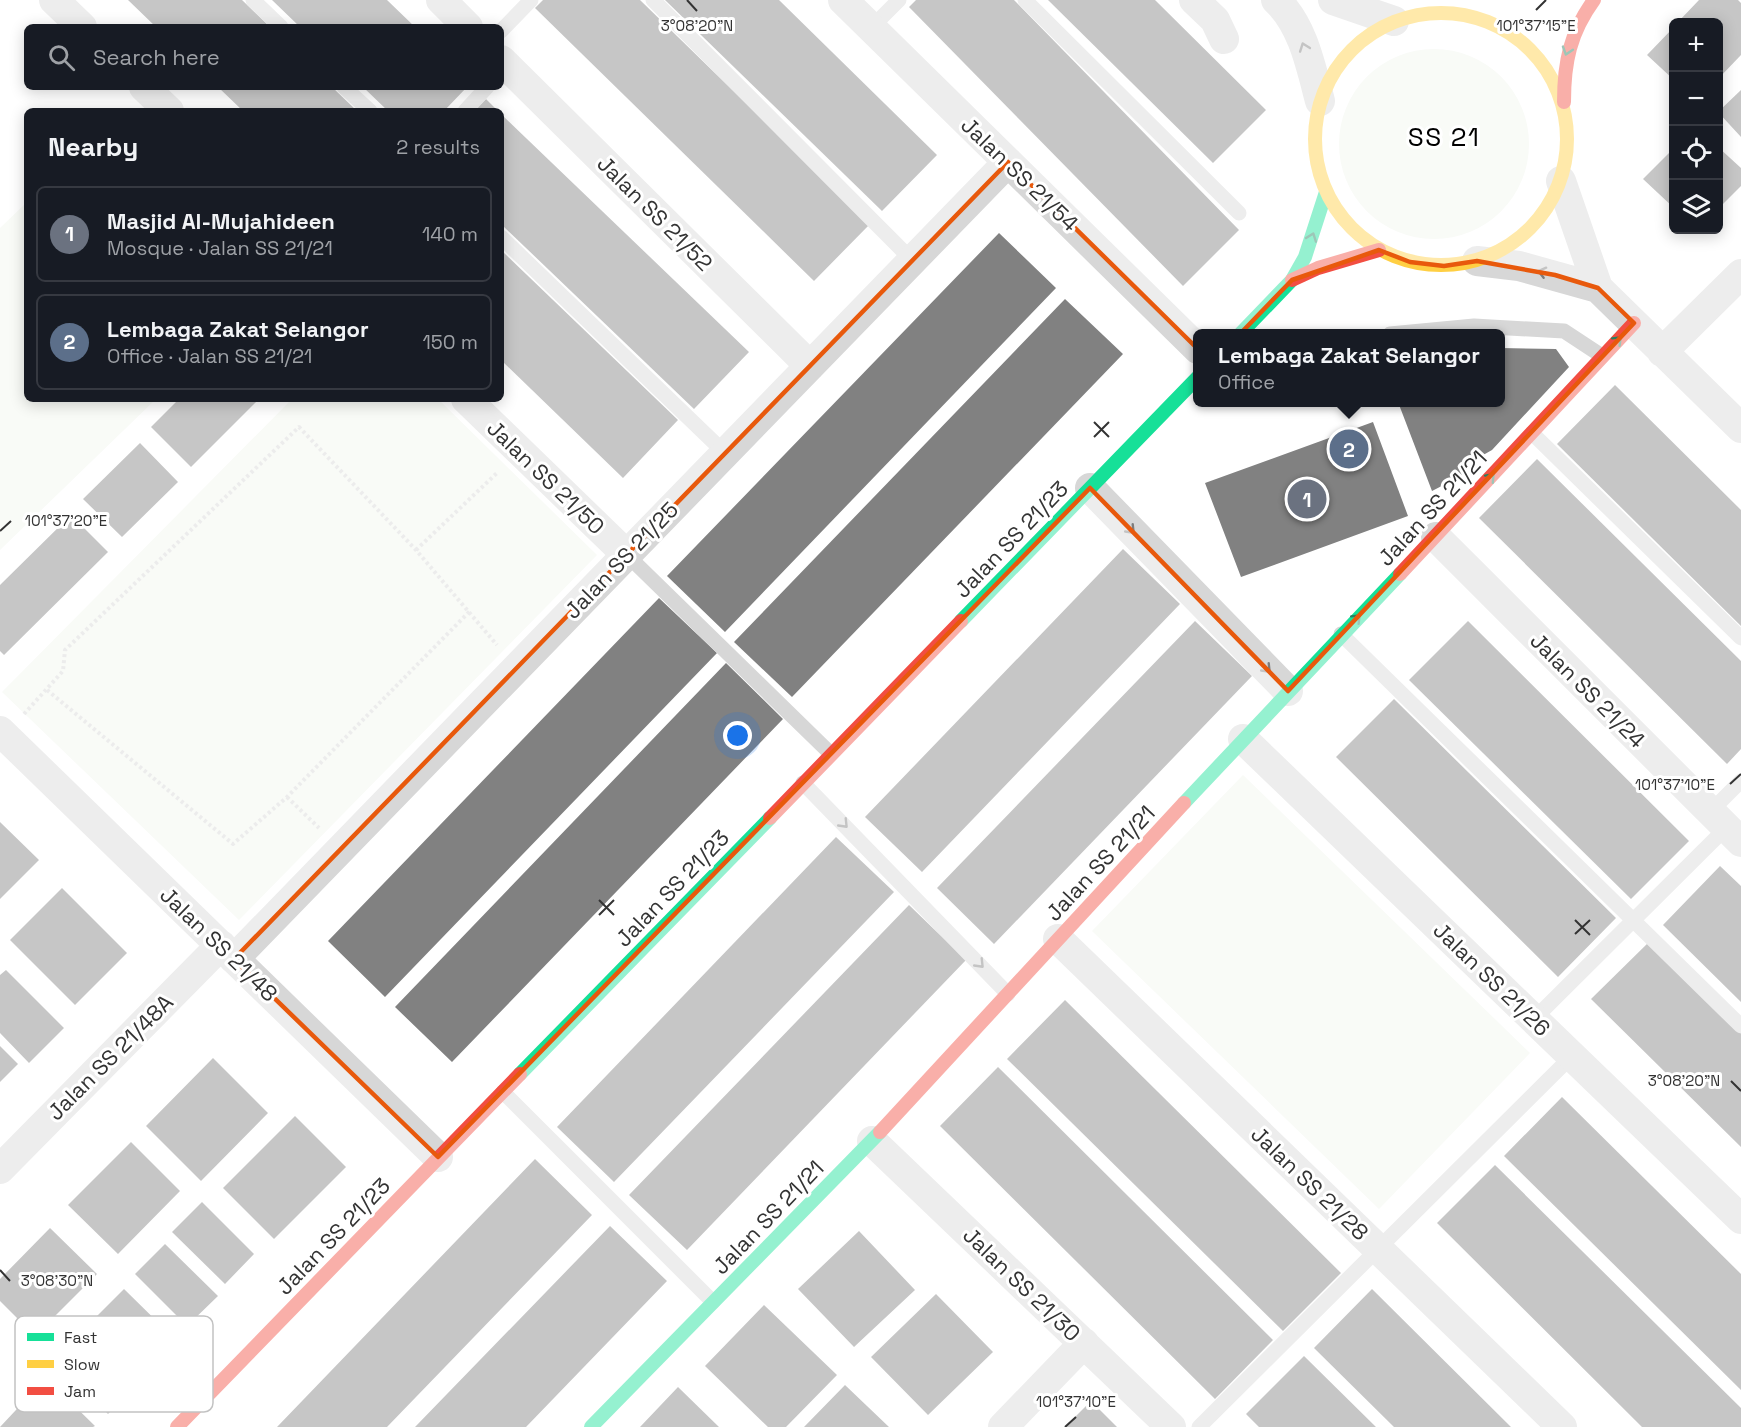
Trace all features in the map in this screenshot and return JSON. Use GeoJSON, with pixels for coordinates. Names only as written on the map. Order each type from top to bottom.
{"type":"FeatureCollection","features":[{"type":"Feature","properties":{"kind":"street"},"geometry":{"type":"LineString","coordinates":[[54,0],[79,24]]}},
{"type":"Feature","properties":{"kind":"street"},"geometry":{"type":"LineString","coordinates":[[441,0],[465,24]]}},
{"type":"Feature","properties":{"kind":"street","name":"Jalan SS 21/54"},"geometry":{"type":"LineString","coordinates":[[843,0],[1193,345]]}},
{"type":"Feature","properties":{"kind":"street"},"geometry":{"type":"LineString","coordinates":[[1194,0],[1215,20],[1224,39]]}},
{"type":"Feature","properties":{"kind":"street"},"geometry":{"type":"LineString","coordinates":[[1276,0],[1283,7],[1303,42],[1320,101]]}},
{"type":"Feature","properties":{"kind":"street"},"geometry":{"type":"LineString","coordinates":[[1333,0],[1394,21]]}},
{"type":"Feature","properties":{"kind":"street"},"geometry":{"type":"LineString","coordinates":[[1564,110],[1550,76],[1528,48],[1499,25],[1465,15],[1429,13],[1394,21],[1359,42],[1332,73],[1320,101],[1314,132],[1316,162],[1326,192],[1339,215],[1379,250],[1410,262],[1444,266],[1477,261],[1507,248],[1530,230],[1548,207],[1561,181],[1567,146],[1563,63],[1575,24],[1594,0]]}},
{"type":"Feature","properties":{"kind":"street"},"geometry":{"type":"LineString","coordinates":[[1465,15],[1482,7]]}},
{"type":"Feature","properties":{"kind":"street","name":"Jalan SS 21/52"},"geometry":{"type":"LineString","coordinates":[[504,67],[810,366]]}},
{"type":"Feature","properties":{"kind":"street"},"geometry":{"type":"LineString","coordinates":[[147,90],[166,108]]}},
{"type":"Feature","properties":{"kind":"street","name":"Jalan SS 21/25"},"geometry":{"type":"LineString","coordinates":[[228,952],[340,850],[1008,162]]}},
{"type":"Feature","properties":{"kind":"street"},"geometry":{"type":"LineString","coordinates":[[1561,181],[1598,288],[1741,428]]}},
{"type":"Feature","properties":{"kind":"street"},"geometry":{"type":"LineString","coordinates":[[1244,329],[1292,279],[1305,256],[1326,192]]}},
{"type":"Feature","properties":{"kind":"street"},"geometry":{"type":"LineString","coordinates":[[1292,279],[1317,268],[1379,250]]}},
{"type":"Feature","properties":{"kind":"street"},"geometry":{"type":"LineString","coordinates":[[1477,261],[1519,266],[1598,288]]}},
{"type":"Feature","properties":{"kind":"street"},"geometry":{"type":"LineString","coordinates":[[1662,352],[1741,274]]}},
{"type":"Feature","properties":{"kind":"street","name":"Jalan SS 21/21"},"geometry":{"type":"LineString","coordinates":[[591,1427],[872,1141],[1243,739],[1436,537],[1634,323]]}},
{"type":"Feature","properties":{"kind":"street","name":"Jalan SS 21/23"},"geometry":{"type":"LineString","coordinates":[[213,1390],[1193,382]]}},
{"type":"Feature","properties":{"kind":"street","name":"Jalan SS 21/50"},"geometry":{"type":"LineString","coordinates":[[469,402],[627,555]]}},
{"type":"Feature","properties":{"kind":"street"},"geometry":{"type":"LineString","coordinates":[[1090,488],[1288,691]]}},
{"type":"Feature","properties":{"kind":"street","name":"Jalan SS 21/24"},"geometry":{"type":"LineString","coordinates":[[1436,537],[1726,827]]}},
{"type":"Feature","properties":{"kind":"street","name":"Jalan SS 21/48"},"geometry":{"type":"LineString","coordinates":[[0,731],[438,1157]]}},
{"type":"Feature","properties":{"kind":"street","name":"Jalan SS 21/26"},"geometry":{"type":"LineString","coordinates":[[1243,739],[1741,1219]]}},
{"type":"Feature","properties":{"kind":"street","name":"Jalan SS 21/28"},"geometry":{"type":"LineString","coordinates":[[1058,939],[1563,1427]]}},
{"type":"Feature","properties":{"kind":"street","name":"Jalan SS 21/48A"},"geometry":{"type":"LineString","coordinates":[[0,1169],[228,952]]}},
{"type":"Feature","properties":{"kind":"street","name":"Jalan SS 21/30"},"geometry":{"type":"LineString","coordinates":[[872,1141],[1171,1427]]}},
{"type":"Feature","properties":{"kind":"street"},"geometry":{"type":"LineString","coordinates":[[1003,1427],[1084,1343]]}},
{"type":"Feature","properties":{"kind":"street","name":"Jalan SS 21/23"},"geometry":{"type":"LineString","coordinates":[[177,1427],[192,1412]]}},
{"type":"Feature","properties":{"kind":"lane"},"geometry":{"type":"LineString","coordinates":[[253,0],[278,24]]}},
{"type":"Feature","properties":{"kind":"lane"},"geometry":{"type":"LineString","coordinates":[[504,28],[531,0]]}},
{"type":"Feature","properties":{"kind":"lane"},"geometry":{"type":"LineString","coordinates":[[653,0],[912,260]]}},
{"type":"Feature","properties":{"kind":"lane"},"geometry":{"type":"LineString","coordinates":[[871,27],[899,0]]}},
{"type":"Feature","properties":{"kind":"lane"},"geometry":{"type":"LineString","coordinates":[[1025,0],[1239,213]]}},
{"type":"Feature","properties":{"kind":"lane"},"geometry":{"type":"LineString","coordinates":[[347,90],[367,108]]}},
{"type":"Feature","properties":{"kind":"lane"},"geometry":{"type":"LineString","coordinates":[[468,108],[484,90]]}},
{"type":"Feature","properties":{"kind":"lane"},"geometry":{"type":"LineString","coordinates":[[504,240],[725,453]]}},
{"type":"Feature","properties":{"kind":"lane"},"geometry":{"type":"LineString","coordinates":[[1438,329],[1474,326],[1564,331],[1602,356]]}},
{"type":"Feature","properties":{"kind":"lane"},"geometry":{"type":"LineString","coordinates":[[1532,433],[1741,638]]}},
{"type":"Feature","properties":{"kind":"lane"},"geometry":{"type":"LineString","coordinates":[[627,555],[831,754]]}},
{"type":"Feature","properties":{"kind":"lane"},"geometry":{"type":"LineString","coordinates":[[1341,634],[1741,1026]]}},
{"type":"Feature","properties":{"kind":"lane"},"geometry":{"type":"LineString","coordinates":[[1534,1019],[1726,827],[1741,781]]}},
{"type":"Feature","properties":{"kind":"lane"},"geometry":{"type":"LineString","coordinates":[[803,783],[1008,993]]}},
{"type":"Feature","properties":{"kind":"lane"},"geometry":{"type":"LineString","coordinates":[[1200,1427],[1572,1056]]}},
{"type":"Feature","properties":{"kind":"lane"},"geometry":{"type":"LineString","coordinates":[[503,1092],[713,1302]]}},
{"type":"Feature","properties":{"kind":"path"},"geometry":{"type":"LineString","coordinates":[[471,611],[287,797],[233,844],[47,690],[63,671],[65,650],[299,427],[471,611],[516,669]]}},
{"type":"Feature","properties":{"kind":"path"},"geometry":{"type":"LineString","coordinates":[[416,550],[520,451]]}},
{"type":"Feature","properties":{"kind":"path"},"geometry":{"type":"LineString","coordinates":[[287,797],[340,850]]}},
{"type":"Feature","properties":{"kind":"highlighted area"},"geometry":{"type":"Polygon","coordinates":[[[1008,162],[1212,363],[1292,280],[1379,250],[1410,262],[1444,266],[1477,261],[1555,275],[1598,288],[1634,323],[1288,691],[1090,488],[438,1157],[234,959],[1008,162]]]}},
{"type":"Feature","properties":{"kind":"shaded area"},"geometry":{"type":"Polygon","coordinates":[[[1425,49],[1443,49],[1479,60],[1494,70],[1508,84],[1525,116],[1529,144],[1525,172],[1518,189],[1508,204],[1494,218],[1462,235],[1443,239],[1425,239],[1389,228],[1374,218],[1360,204],[1343,172],[1339,153],[1339,135],[1350,99],[1360,84],[1374,70],[1406,53],[1425,49]]]}},
{"type":"Feature","properties":{"kind":"shaded area"},"geometry":{"type":"Polygon","coordinates":[[[24,205],[24,402],[153,402],[0,550],[0,228],[24,205]]]}},
{"type":"Feature","properties":{"kind":"shaded area"},"geometry":{"type":"Polygon","coordinates":[[[289,402],[441,402],[597,555],[239,920],[2,692],[289,402]]]}},
{"type":"Feature","properties":{"kind":"shaded area"},"geometry":{"type":"Polygon","coordinates":[[[1243,775],[1530,1053],[1379,1209],[1092,931],[1243,775]]]}},
{"type":"Feature","properties":{"kind":"building"},"geometry":{"type":"Polygon","coordinates":[[[128,0],[242,0],[267,24],[153,24],[128,0]]]}},
{"type":"Feature","properties":{"kind":"building"},"geometry":{"type":"Polygon","coordinates":[[[272,0],[387,0],[412,24],[297,24],[272,0]]]}},
{"type":"Feature","properties":{"kind":"building"},"geometry":{"type":"Polygon","coordinates":[[[543,0],[640,0],[870,224],[814,281],[535,8],[543,0]]]}},
{"type":"Feature","properties":{"kind":"building"},"geometry":{"type":"Polygon","coordinates":[[[665,0],[779,0],[937,155],[882,211],[665,0]]]}},
{"type":"Feature","properties":{"kind":"building"},"geometry":{"type":"Polygon","coordinates":[[[916,0],[1014,0],[1239,230],[1183,286],[909,7],[916,0]]]}},
{"type":"Feature","properties":{"kind":"building"},"geometry":{"type":"Polygon","coordinates":[[[1048,0],[1155,0],[1266,110],[1213,163],[1048,0]]]}},
{"type":"Feature","properties":{"kind":"building"},"geometry":{"type":"Polygon","coordinates":[[[1699,0],[1738,0],[1741,3],[1741,55],[1723,74],[1723,18],[1682,18],[1699,0]]]}},
{"type":"Feature","properties":{"kind":"building"},"geometry":{"type":"Polygon","coordinates":[[[1669,32],[1669,75],[1647,55],[1669,32]]]}},
{"type":"Feature","properties":{"kind":"building"},"geometry":{"type":"Polygon","coordinates":[[[221,90],[335,90],[354,108],[240,108],[221,90]]]}},
{"type":"Feature","properties":{"kind":"building"},"geometry":{"type":"Polygon","coordinates":[[[366,90],[464,90],[447,108],[385,108],[366,90]]]}},
{"type":"Feature","properties":{"kind":"building"},"geometry":{"type":"Polygon","coordinates":[[[1741,90],[1741,137],[1723,117],[1723,107],[1741,90]]]}},
{"type":"Feature","properties":{"kind":"building"},"geometry":{"type":"Polygon","coordinates":[[[486,99],[495,108],[477,108],[486,99]]]}},
{"type":"Feature","properties":{"kind":"building"},"geometry":{"type":"Polygon","coordinates":[[[504,117],[749,352],[694,409],[504,227],[504,117]]]}},
{"type":"Feature","properties":{"kind":"building"},"geometry":{"type":"Polygon","coordinates":[[[1723,152],[1741,168],[1741,186],[1723,204],[1723,152]]]}},
{"type":"Feature","properties":{"kind":"building"},"geometry":{"type":"Polygon","coordinates":[[[1669,153],[1669,203],[1643,179],[1669,153]]]}},
{"type":"Feature","properties":{"kind":"building"},"geometry":{"type":"Polygon","coordinates":[[[999,233],[1056,288],[725,632],[667,576],[999,233]]]}},
{"type":"Feature","properties":{"kind":"building"},"geometry":{"type":"Polygon","coordinates":[[[504,253],[678,420],[623,478],[504,363],[504,253]]]}},
{"type":"Feature","properties":{"kind":"building"},"geometry":{"type":"Polygon","coordinates":[[[1065,299],[1123,354],[792,697],[734,642],[1065,299]]]}},
{"type":"Feature","properties":{"kind":"building"},"geometry":{"type":"Polygon","coordinates":[[[1505,348],[1556,349],[1569,367],[1492,450],[1469,463],[1467,473],[1432,491],[1400,407],[1505,407],[1505,348]]]}},
{"type":"Feature","properties":{"kind":"building"},"geometry":{"type":"Polygon","coordinates":[[[1615,385],[1741,510],[1741,626],[1557,444],[1615,385]]]}},
{"type":"Feature","properties":{"kind":"building"},"geometry":{"type":"Polygon","coordinates":[[[176,402],[256,402],[191,467],[151,427],[176,402]]]}},
{"type":"Feature","properties":{"kind":"building"},"geometry":{"type":"Polygon","coordinates":[[[1373,422],[1408,516],[1241,577],[1205,483],[1373,422]]]}},
{"type":"Feature","properties":{"kind":"building"},"geometry":{"type":"Polygon","coordinates":[[[140,443],[178,482],[122,537],[83,499],[140,443]]]}},
{"type":"Feature","properties":{"kind":"building"},"geometry":{"type":"Polygon","coordinates":[[[1537,459],[1741,661],[1741,749],[1727,764],[1479,518],[1537,459]]]}},
{"type":"Feature","properties":{"kind":"building"},"geometry":{"type":"Polygon","coordinates":[[[71,515],[108,552],[4,655],[0,651],[0,585],[71,515]]]}},
{"type":"Feature","properties":{"kind":"building"},"geometry":{"type":"Polygon","coordinates":[[[1123,549],[1180,604],[922,872],[865,817],[1123,549]]]}},
{"type":"Feature","properties":{"kind":"building"},"geometry":{"type":"Polygon","coordinates":[[[659,598],[717,653],[385,997],[328,941],[659,598]]]}},
{"type":"Feature","properties":{"kind":"building"},"geometry":{"type":"Polygon","coordinates":[[[1195,621],[1252,676],[994,944],[937,888],[1195,621]]]}},
{"type":"Feature","properties":{"kind":"building"},"geometry":{"type":"Polygon","coordinates":[[[1468,621],[1689,841],[1631,899],[1409,680],[1468,621]]]}},
{"type":"Feature","properties":{"kind":"building"},"geometry":{"type":"Polygon","coordinates":[[[726,663],[783,719],[452,1062],[395,1007],[726,663]]]}},
{"type":"Feature","properties":{"kind":"building"},"geometry":{"type":"Polygon","coordinates":[[[1394,699],[1616,918],[1558,977],[1336,757],[1394,699]]]}},
{"type":"Feature","properties":{"kind":"building"},"geometry":{"type":"Polygon","coordinates":[[[0,822],[39,860],[0,899],[0,822]]]}},
{"type":"Feature","properties":{"kind":"building"},"geometry":{"type":"Polygon","coordinates":[[[836,837],[894,892],[614,1182],[557,1127],[836,837]]]}},
{"type":"Feature","properties":{"kind":"building"},"geometry":{"type":"Polygon","coordinates":[[[1720,866],[1741,886],[1741,1002],[1663,925],[1720,866]]]}},
{"type":"Feature","properties":{"kind":"building"},"geometry":{"type":"Polygon","coordinates":[[[62,888],[127,953],[75,1005],[10,940],[62,888]]]}},
{"type":"Feature","properties":{"kind":"building"},"geometry":{"type":"Polygon","coordinates":[[[909,905],[966,960],[687,1250],[629,1195],[909,905]]]}},
{"type":"Feature","properties":{"kind":"building"},"geometry":{"type":"Polygon","coordinates":[[[1650,941],[1741,1031],[1741,1147],[1591,999],[1650,941]]]}},
{"type":"Feature","properties":{"kind":"building"},"geometry":{"type":"Polygon","coordinates":[[[6,970],[64,1028],[29,1063],[0,1033],[0,975],[6,970]]]}},
{"type":"Feature","properties":{"kind":"building"},"geometry":{"type":"Polygon","coordinates":[[[1065,1000],[1341,1273],[1283,1331],[1007,1059],[1065,1000]]]}},
{"type":"Feature","properties":{"kind":"building"},"geometry":{"type":"Polygon","coordinates":[[[0,1046],[18,1064],[0,1082],[0,1046]]]}},
{"type":"Feature","properties":{"kind":"building"},"geometry":{"type":"Polygon","coordinates":[[[213,1058],[268,1113],[201,1181],[146,1126],[213,1058]]]}},
{"type":"Feature","properties":{"kind":"building"},"geometry":{"type":"Polygon","coordinates":[[[998,1067],[1273,1340],[1215,1399],[940,1126],[998,1067]]]}},
{"type":"Feature","properties":{"kind":"building"},"geometry":{"type":"Polygon","coordinates":[[[1562,1097],[1741,1274],[1741,1390],[1504,1156],[1562,1097]]]}},
{"type":"Feature","properties":{"kind":"building"},"geometry":{"type":"Polygon","coordinates":[[[295,1116],[346,1167],[274,1239],[223,1188],[295,1116]]]}},
{"type":"Feature","properties":{"kind":"building"},"geometry":{"type":"Polygon","coordinates":[[[131,1142],[180,1191],[118,1254],[68,1205],[131,1142]]]}},
{"type":"Feature","properties":{"kind":"building"},"geometry":{"type":"Polygon","coordinates":[[[535,1159],[592,1215],[387,1427],[277,1427],[535,1159]]]}},
{"type":"Feature","properties":{"kind":"building"},"geometry":{"type":"Polygon","coordinates":[[[1495,1165],[1741,1408],[1741,1427],[1642,1427],[1437,1223],[1495,1165]]]}},
{"type":"Feature","properties":{"kind":"building"},"geometry":{"type":"Polygon","coordinates":[[[202,1202],[254,1254],[225,1284],[172,1232],[202,1202]]]}},
{"type":"Feature","properties":{"kind":"building"},"geometry":{"type":"Polygon","coordinates":[[[610,1226],[667,1281],[526,1427],[415,1427],[610,1226]]]}},
{"type":"Feature","properties":{"kind":"building"},"geometry":{"type":"Polygon","coordinates":[[[50,1228],[97,1274],[55,1316],[15,1316],[0,1301],[0,1279],[50,1228]]]}},
{"type":"Feature","properties":{"kind":"building"},"geometry":{"type":"Polygon","coordinates":[[[859,1231],[915,1290],[854,1347],[798,1289],[859,1231]]]}},
{"type":"Feature","properties":{"kind":"building"},"geometry":{"type":"Polygon","coordinates":[[[165,1244],[218,1296],[197,1316],[177,1316],[135,1274],[165,1244]]]}},
{"type":"Feature","properties":{"kind":"building"},"geometry":{"type":"Polygon","coordinates":[[[124,1289],[151,1316],[97,1316],[124,1289]]]}},
{"type":"Feature","properties":{"kind":"building"},"geometry":{"type":"Polygon","coordinates":[[[1372,1289],[1511,1427],[1394,1427],[1314,1348],[1372,1289]]]}},
{"type":"Feature","properties":{"kind":"building"},"geometry":{"type":"Polygon","coordinates":[[[936,1294],[993,1352],[928,1415],[871,1357],[936,1294]]]}},
{"type":"Feature","properties":{"kind":"building"},"geometry":{"type":"Polygon","coordinates":[[[764,1305],[837,1375],[786,1427],[768,1427],[705,1366],[764,1305]]]}},
{"type":"Feature","properties":{"kind":"building"},"geometry":{"type":"Polygon","coordinates":[[[1304,1356],[1376,1427],[1259,1427],[1246,1414],[1304,1356]]]}},
{"type":"Feature","properties":{"kind":"building"},"geometry":{"type":"Polygon","coordinates":[[[845,1385],[889,1427],[804,1427],[845,1385]]]}},
{"type":"Feature","properties":{"kind":"building"},"geometry":{"type":"Polygon","coordinates":[[[678,1387],[719,1427],[640,1427],[678,1387]]]}},
{"type":"Feature","properties":{"kind":"building"},"geometry":{"type":"Polygon","coordinates":[[[1091,1401],[1117,1427],[1065,1427],[1091,1401]]]}},
{"type":"Feature","properties":{"kind":"building"},"geometry":{"type":"Polygon","coordinates":[[[15,1411],[81,1412],[95,1426],[93,1427],[0,1427],[15,1411]]]}},
{"type":"Feature","properties":{"kind":"traffic: fast"},"geometry":{"type":"LineString","coordinates":[[1245,329],[1292,280],[1305,257],[1326,192]]}},
{"type":"Feature","properties":{"kind":"traffic: fast"},"geometry":{"type":"LineString","coordinates":[[961,621],[1193,382]]}},
{"type":"Feature","properties":{"kind":"traffic: fast"},"geometry":{"type":"LineString","coordinates":[[1184,803],[1400,574]]}},
{"type":"Feature","properties":{"kind":"traffic: fast"},"geometry":{"type":"LineString","coordinates":[[520,1074],[770,818]]}},
{"type":"Feature","properties":{"kind":"traffic: fast"},"geometry":{"type":"LineString","coordinates":[[591,1427],[880,1132]]}},
{"type":"Feature","properties":{"kind":"traffic: slow"},"geometry":{"type":"LineString","coordinates":[[1441,13],[1478,18],[1511,34],[1530,50],[1546,69],[1562,102],[1567,139],[1562,176],[1546,209],[1530,228],[1511,244],[1478,260],[1441,265],[1404,260],[1371,244],[1352,228],[1336,209],[1320,176],[1315,139],[1320,102],[1336,69],[1352,50],[1371,34],[1404,18],[1441,13]]}},
{"type":"Feature","properties":{"kind":"traffic: jam"},"geometry":{"type":"LineString","coordinates":[[1564,102],[1565,74],[1570,48],[1579,24],[1594,0]]}},
{"type":"Feature","properties":{"kind":"traffic: jam"},"geometry":{"type":"LineString","coordinates":[[1292,280],[1318,268],[1379,250]]}},
{"type":"Feature","properties":{"kind":"traffic: jam"},"geometry":{"type":"LineString","coordinates":[[1400,574],[1634,323]]}},
{"type":"Feature","properties":{"kind":"traffic: jam"},"geometry":{"type":"LineString","coordinates":[[770,818],[961,621]]}},
{"type":"Feature","properties":{"kind":"traffic: jam"},"geometry":{"type":"LineString","coordinates":[[880,1132],[1184,803]]}},
{"type":"Feature","properties":{"kind":"traffic: jam"},"geometry":{"type":"LineString","coordinates":[[213,1390],[520,1074]]}},
{"type":"Feature","properties":{"kind":"traffic: jam"},"geometry":{"type":"LineString","coordinates":[[177,1427],[192,1412]]}},
{"type":"Feature","properties":{"kind":"place","name":"Lembaga Zakat Selangor"},"geometry":{"type":"Point","coordinates":[1349,449]}},
{"type":"Feature","properties":{"kind":"place","name":"Masjid Al-Mujahideen"},"geometry":{"type":"Point","coordinates":[1307,499]}},
{"type":"Feature","properties":{"kind":"district","name":"SS 21"},"geometry":{"type":"Point","coordinates":[1444,137]}}]}
